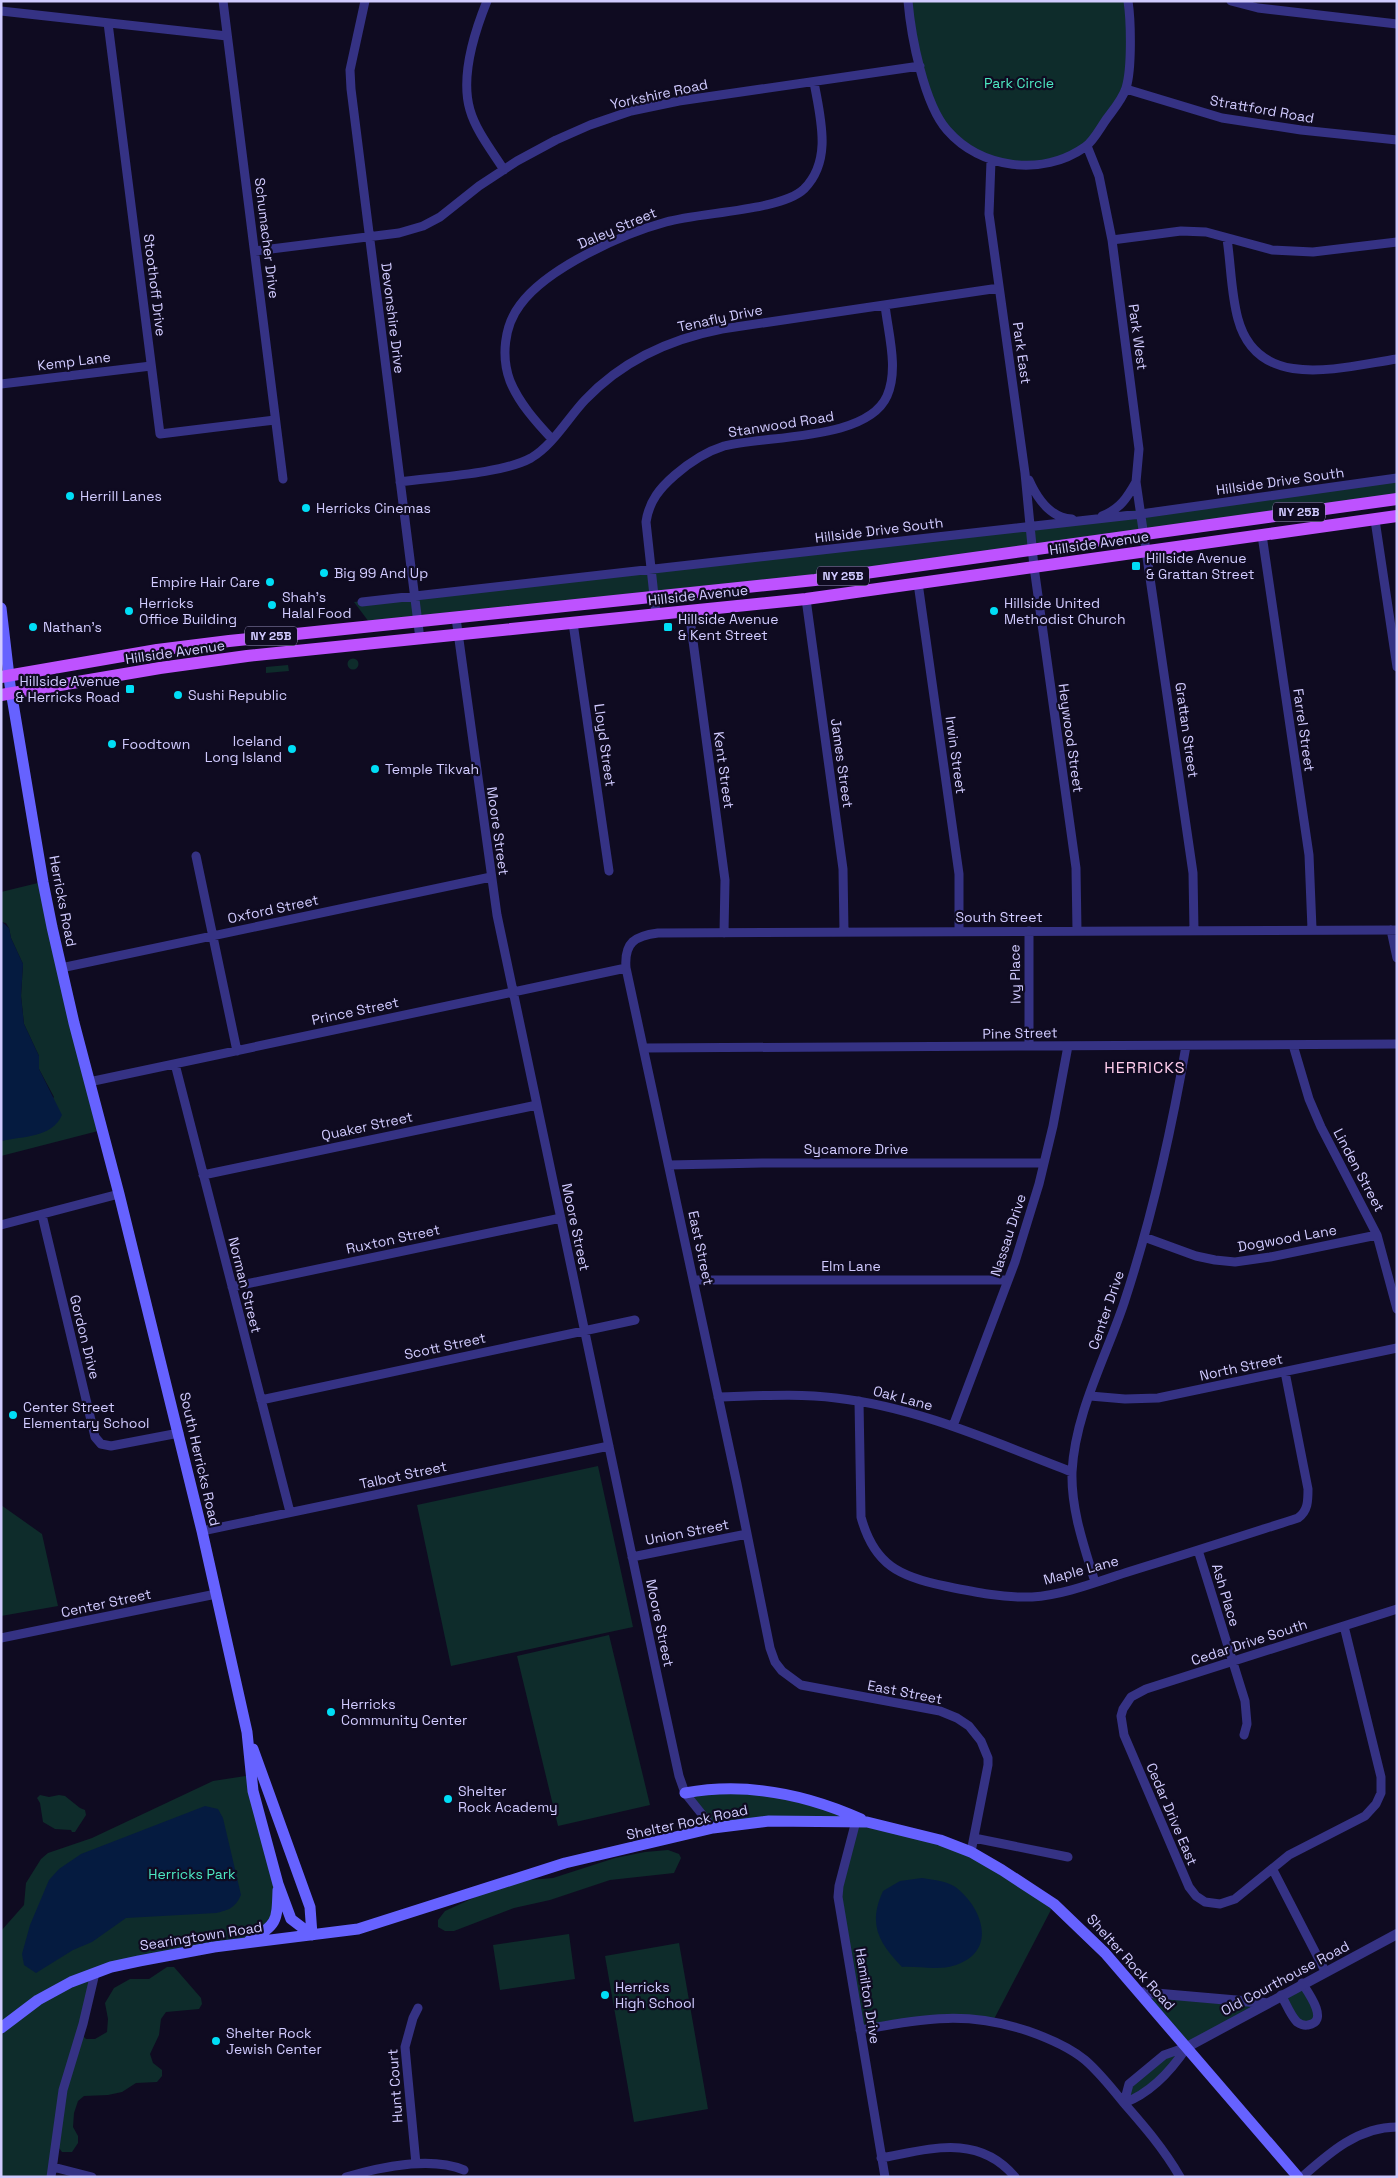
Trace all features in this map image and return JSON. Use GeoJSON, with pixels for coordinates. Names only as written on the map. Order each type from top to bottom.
{"type":"FeatureCollection","features":[{"type":"Feature","properties":{"kind":"main road","name":"Hillside Avenue"},"geometry":{"type":"LineString","coordinates":[[5,676],[157,650],[245,639],[815,580],[1397,498]]}},
{"type":"Feature","properties":{"kind":"main road","name":"Hillside Avenue"},"geometry":{"type":"LineString","coordinates":[[6,694],[202,662],[806,599],[1397,516]]}},
{"type":"Feature","properties":{"kind":"main road","name":"Herricks Road"},"geometry":{"type":"LineString","coordinates":[[1,608],[6,694],[43,882],[61,968],[119,1194]]}},
{"type":"Feature","properties":{"kind":"main road","name":"South Herricks Road"},"geometry":{"type":"LineString","coordinates":[[119,1194],[202,1530],[247,1732],[253,1791],[278,1884],[291,1919],[312,1935]]}},
{"type":"Feature","properties":{"kind":"main road","name":"South Herricks Road"},"geometry":{"type":"LineString","coordinates":[[247,1732],[310,1907],[312,1935]]}},
{"type":"Feature","properties":{"kind":"main road"},"geometry":{"type":"LineString","coordinates":[[685,1793],[726,1788],[790,1795],[842,1810],[861,1821]]}},
{"type":"Feature","properties":{"kind":"main road","name":"Shelter Rock Road"},"geometry":{"type":"LineString","coordinates":[[312,1935],[358,1929],[565,1863],[713,1828],[769,1821],[861,1821],[940,1840],[971,1852],[1054,1904],[1105,1952],[1298,2177]]}},
{"type":"Feature","properties":{"kind":"main road"},"geometry":{"type":"LineString","coordinates":[[246,1943],[272,1926],[277,1915],[278,1884]]}},
{"type":"Feature","properties":{"kind":"main road","name":"Searingtown Road"},"geometry":{"type":"LineString","coordinates":[[1,2028],[38,2000],[71,1982],[95,1972],[167,1954],[312,1935]]}},
{"type":"Feature","properties":{"kind":"street","name":"Schumacher Drive"},"geometry":{"type":"LineString","coordinates":[[223,1],[283,479]]}},
{"type":"Feature","properties":{"kind":"street","name":"Devonshire Drive"},"geometry":{"type":"LineString","coordinates":[[365,1],[350,70],[369,237],[420,639]]}},
{"type":"Feature","properties":{"kind":"street"},"geometry":{"type":"LineString","coordinates":[[487,1],[470,61],[466,89],[474,120],[504,170]]}},
{"type":"Feature","properties":{"kind":"street"},"geometry":{"type":"LineString","coordinates":[[908,1],[910,28],[920,66],[935,112],[946,130],[970,151],[991,161],[1015,165],[1041,164],[1065,157],[1087,146],[1126,89],[1131,29],[1128,1]]}},
{"type":"Feature","properties":{"kind":"street"},"geometry":{"type":"LineString","coordinates":[[1231,1],[1258,8],[1397,24]]}},
{"type":"Feature","properties":{"kind":"street"},"geometry":{"type":"LineString","coordinates":[[1,11],[227,36]]}},
{"type":"Feature","properties":{"kind":"street","name":"Stoothoff Drive"},"geometry":{"type":"LineString","coordinates":[[108,23],[160,434],[275,420]]}},
{"type":"Feature","properties":{"kind":"street","name":"Yorkshire Road"},"geometry":{"type":"LineString","coordinates":[[255,251],[399,234],[423,226],[440,217],[479,186],[556,140],[590,125],[631,111],[679,101],[920,66]]}},
{"type":"Feature","properties":{"kind":"street","name":"Daley Street"},"geometry":{"type":"LineString","coordinates":[[552,439],[523,405],[510,381],[506,368],[506,336],[510,323],[520,305],[535,289],[562,269],[601,247],[633,233],[666,222],[709,213],[780,203],[795,196],[812,179],[819,166],[823,152],[822,131],[814,82]]}},
{"type":"Feature","properties":{"kind":"street","name":"Strattford Road"},"geometry":{"type":"LineString","coordinates":[[1126,89],[1200,112],[1244,122],[1397,140]]}},
{"type":"Feature","properties":{"kind":"street","name":"Park West"},"geometry":{"type":"LineString","coordinates":[[1087,146],[1099,176],[1112,240],[1139,449],[1136,482],[1144,534]]}},
{"type":"Feature","properties":{"kind":"street","name":"Park East"},"geometry":{"type":"LineString","coordinates":[[991,161],[989,214],[1026,473],[1032,550]]}},
{"type":"Feature","properties":{"kind":"street"},"geometry":{"type":"LineString","coordinates":[[1112,240],[1181,231],[1206,232],[1272,250],[1313,252],[1397,242]]}},
{"type":"Feature","properties":{"kind":"street"},"geometry":{"type":"LineString","coordinates":[[1227,239],[1238,318],[1251,344],[1271,362],[1298,371],[1325,370],[1397,359]]}},
{"type":"Feature","properties":{"kind":"street","name":"Tenafly Drive"},"geometry":{"type":"LineString","coordinates":[[400,482],[511,466],[532,457],[552,439],[586,399],[608,379],[645,354],[677,340],[722,329],[999,288]]}},
{"type":"Feature","properties":{"kind":"street","name":"Stanwood Road"},"geometry":{"type":"LineString","coordinates":[[656,614],[646,522],[648,509],[655,495],[689,463],[724,446],[849,426],[863,420],[878,409],[886,396],[892,374],[885,305]]}},
{"type":"Feature","properties":{"kind":"street","name":"Kemp Lane"},"geometry":{"type":"LineString","coordinates":[[1,384],[151,366]]}},
{"type":"Feature","properties":{"kind":"street"},"geometry":{"type":"LineString","coordinates":[[1026,473],[1036,496],[1048,510],[1065,519],[1089,520],[1110,512],[1124,503],[1136,482]]}},
{"type":"Feature","properties":{"kind":"street","name":"Hillside Drive South"},"geometry":{"type":"LineString","coordinates":[[362,602],[1141,514],[1397,478]]}},
{"type":"Feature","properties":{"kind":"street"},"geometry":{"type":"LineString","coordinates":[[1375,520],[1397,666]]}},
{"type":"Feature","properties":{"kind":"street","name":"Grattan Street"},"geometry":{"type":"LineString","coordinates":[[1144,534],[1193,873],[1194,931]]}},
{"type":"Feature","properties":{"kind":"street","name":"Farrel Street"},"geometry":{"type":"LineString","coordinates":[[1262,535],[1309,855],[1312,929]]}},
{"type":"Feature","properties":{"kind":"street","name":"Heywood Street"},"geometry":{"type":"LineString","coordinates":[[1032,550],[1076,868],[1077,931]]}},
{"type":"Feature","properties":{"kind":"street","name":"Irwin Street"},"geometry":{"type":"LineString","coordinates":[[918,583],[959,874],[960,931]]}},
{"type":"Feature","properties":{"kind":"street","name":"James Street"},"geometry":{"type":"LineString","coordinates":[[806,599],[843,869],[844,932]]}},
{"type":"Feature","properties":{"kind":"street","name":"Kent Street"},"geometry":{"type":"LineString","coordinates":[[689,611],[725,880],[724,933]]}},
{"type":"Feature","properties":{"kind":"street","name":"Moore Street"},"geometry":{"type":"LineString","coordinates":[[456,618],[491,877],[513,992],[608,1446],[679,1776],[685,1793],[713,1828]]}},
{"type":"Feature","properties":{"kind":"street","name":"Lloyd Street"},"geometry":{"type":"LineString","coordinates":[[573,623],[609,871]]}},
{"type":"Feature","properties":{"kind":"street"},"geometry":{"type":"LineString","coordinates":[[196,856],[236,1051]]}},
{"type":"Feature","properties":{"kind":"street","name":"Oxford Street"},"geometry":{"type":"LineString","coordinates":[[61,968],[491,877]]}},
{"type":"Feature","properties":{"kind":"street"},"geometry":{"type":"LineString","coordinates":[[1394,930],[1397,958]]}},
{"type":"Feature","properties":{"kind":"street","name":"South Street"},"geometry":{"type":"LineString","coordinates":[[626,968],[626,952],[632,942],[643,934],[658,932],[1394,930]]}},
{"type":"Feature","properties":{"kind":"street","name":"Ivy Place"},"geometry":{"type":"LineString","coordinates":[[1028,931],[1029,1046]]}},
{"type":"Feature","properties":{"kind":"street","name":"Prince Street"},"geometry":{"type":"LineString","coordinates":[[89,1082],[626,968]]}},
{"type":"Feature","properties":{"kind":"street","name":"East Street"},"geometry":{"type":"LineString","coordinates":[[626,968],[770,1648],[775,1662],[801,1685],[940,1711],[957,1718],[969,1726],[981,1741],[988,1765],[971,1852]]}},
{"type":"Feature","properties":{"kind":"street","name":"Pine Street"},"geometry":{"type":"LineString","coordinates":[[644,1048],[1397,1044]]}},
{"type":"Feature","properties":{"kind":"street","name":"Linden Street"},"geometry":{"type":"LineString","coordinates":[[1293,1045],[1309,1099],[1321,1127],[1377,1235],[1397,1308]]}},
{"type":"Feature","properties":{"kind":"street","name":"Nassau Drive"},"geometry":{"type":"LineString","coordinates":[[953,1426],[1026,1227],[1054,1126],[1068,1046]]}},
{"type":"Feature","properties":{"kind":"street","name":"Center Drive"},"geometry":{"type":"LineString","coordinates":[[1094,1582],[1074,1512],[1072,1472],[1079,1432],[1090,1396],[1123,1304],[1144,1237],[1170,1133],[1186,1046]]}},
{"type":"Feature","properties":{"kind":"street","name":"Norman Street"},"geometry":{"type":"LineString","coordinates":[[175,1064],[290,1512]]}},
{"type":"Feature","properties":{"kind":"street","name":"Quaker Street"},"geometry":{"type":"LineString","coordinates":[[203,1175],[537,1105]]}},
{"type":"Feature","properties":{"kind":"street","name":"Sycamore Drive"},"geometry":{"type":"LineString","coordinates":[[669,1165],[762,1163],[1044,1163]]}},
{"type":"Feature","properties":{"kind":"street"},"geometry":{"type":"LineString","coordinates":[[1,1226],[119,1194]]}},
{"type":"Feature","properties":{"kind":"street","name":"Gordon Drive"},"geometry":{"type":"LineString","coordinates":[[42,1215],[95,1437],[101,1444],[110,1446],[179,1433]]}},
{"type":"Feature","properties":{"kind":"street","name":"Ruxton Street"},"geometry":{"type":"LineString","coordinates":[[232,1287],[560,1218]]}},
{"type":"Feature","properties":{"kind":"street","name":"Dogwood Lane"},"geometry":{"type":"LineString","coordinates":[[1144,1237],[1196,1256],[1234,1262],[1270,1257],[1377,1235]]}},
{"type":"Feature","properties":{"kind":"street","name":"Elm Lane"},"geometry":{"type":"LineString","coordinates":[[693,1280],[1008,1280]]}},
{"type":"Feature","properties":{"kind":"street","name":"Scott Street"},"geometry":{"type":"LineString","coordinates":[[261,1400],[635,1320]]}},
{"type":"Feature","properties":{"kind":"street","name":"North Street"},"geometry":{"type":"LineString","coordinates":[[1090,1396],[1125,1399],[1158,1398],[1397,1348]]}},
{"type":"Feature","properties":{"kind":"street","name":"Maple Lane"},"geometry":{"type":"LineString","coordinates":[[859,1401],[861,1517],[864,1530],[874,1548],[894,1569],[915,1580],[1008,1597],[1054,1594],[1298,1518],[1306,1508],[1308,1489],[1285,1372]]}},
{"type":"Feature","properties":{"kind":"street","name":"Oak Lane"},"geometry":{"type":"LineString","coordinates":[[718,1397],[808,1396],[859,1401],[912,1413],[953,1426],[1072,1472]]}},
{"type":"Feature","properties":{"kind":"street","name":"Talbot Street"},"geometry":{"type":"LineString","coordinates":[[202,1530],[608,1446]]}},
{"type":"Feature","properties":{"kind":"street","name":"Union Street"},"geometry":{"type":"LineString","coordinates":[[632,1557],[746,1534]]}},
{"type":"Feature","properties":{"kind":"street","name":"Ash Place"},"geometry":{"type":"LineString","coordinates":[[1198,1550],[1245,1701],[1247,1724],[1244,1735]]}},
{"type":"Feature","properties":{"kind":"street","name":"Center Street"},"geometry":{"type":"LineString","coordinates":[[1,1638],[216,1594]]}},
{"type":"Feature","properties":{"kind":"street","name":"Cedar Drive South"},"geometry":{"type":"LineString","coordinates":[[1121,1716],[1131,1697],[1146,1689],[1397,1608]]}},
{"type":"Feature","properties":{"kind":"street"},"geometry":{"type":"LineString","coordinates":[[1325,1971],[1273,1870],[1289,1855],[1365,1816],[1376,1804],[1381,1793],[1381,1777],[1344,1626]]}},
{"type":"Feature","properties":{"kind":"street","name":"Cedar Drive East"},"geometry":{"type":"LineString","coordinates":[[1121,1716],[1124,1735],[1189,1888],[1196,1896],[1205,1902],[1220,1904],[1235,1899],[1273,1870]]}},
{"type":"Feature","properties":{"kind":"street","name":"Hamilton Drive"},"geometry":{"type":"LineString","coordinates":[[861,1821],[838,1893],[885,2177]]}},
{"type":"Feature","properties":{"kind":"street"},"geometry":{"type":"LineString","coordinates":[[974,1838],[1068,1856]]}},
{"type":"Feature","properties":{"kind":"street","name":"Old Courthouse Road"},"geometry":{"type":"LineString","coordinates":[[1186,2047],[1302,1983],[1397,1934]]}},
{"type":"Feature","properties":{"kind":"street"},"geometry":{"type":"LineString","coordinates":[[92,2177],[52,2172],[63,2090],[83,2024],[95,1972]]}},
{"type":"Feature","properties":{"kind":"street"},"geometry":{"type":"LineString","coordinates":[[1281,1995],[1297,2021],[1305,2025],[1313,2024],[1318,2012],[1302,1983]]}},
{"type":"Feature","properties":{"kind":"street"},"geometry":{"type":"LineString","coordinates":[[1139,1992],[1266,2003]]}},
{"type":"Feature","properties":{"kind":"street","name":"Hunt Court"},"geometry":{"type":"LineString","coordinates":[[416,2164],[405,2047],[413,2018],[418,2008]]}},
{"type":"Feature","properties":{"kind":"street"},"geometry":{"type":"LineString","coordinates":[[860,2030],[940,2017],[974,2018],[1004,2023],[1050,2038],[1072,2051],[1099,2073],[1170,2158],[1180,2177]]}},
{"type":"Feature","properties":{"kind":"street"},"geometry":{"type":"LineString","coordinates":[[1124,2103],[1129,2084],[1164,2055],[1186,2047]]}},
{"type":"Feature","properties":{"kind":"street"},"geometry":{"type":"LineString","coordinates":[[1124,2103],[1138,2097],[1171,2070],[1186,2047]]}},
{"type":"Feature","properties":{"kind":"street"},"geometry":{"type":"LineString","coordinates":[[1302,2177],[1334,2149],[1357,2136],[1374,2130],[1397,2126]]}},
{"type":"Feature","properties":{"kind":"street"},"geometry":{"type":"LineString","coordinates":[[882,2158],[940,2148],[961,2147],[991,2156],[1015,2177]]}},
{"type":"Feature","properties":{"kind":"street"},"geometry":{"type":"LineString","coordinates":[[346,2177],[416,2164],[440,2163],[464,2170]]}},
{"type":"Feature","properties":{"kind":"green space","name":"Park Circle"},"geometry":{"type":"Polygon","coordinates":[[[908,1],[1128,1],[1126,89],[1087,146],[1041,163],[991,161],[946,130],[927,90],[908,1]]]}},
{"type":"Feature","properties":{"kind":"green space"},"geometry":{"type":"Polygon","coordinates":[[[1397,478],[1397,499],[815,580],[372,626],[354,602],[650,570],[1397,478]]]}},
{"type":"Feature","properties":{"kind":"green space"},"geometry":{"type":"Polygon","coordinates":[[[353,658],[359,664],[353,670],[347,664],[353,658]]]}},
{"type":"Feature","properties":{"kind":"green space"},"geometry":{"type":"Polygon","coordinates":[[[288,665],[289,671],[266,673],[266,667],[288,665]]]}},
{"type":"Feature","properties":{"kind":"green space"},"geometry":{"type":"Polygon","coordinates":[[[42,882],[102,1130],[1,1156],[1,1141],[20,1136],[54,1097],[39,1069],[39,1056],[24,1024],[21,996],[23,964],[11,938],[9,928],[6,923],[1,922],[1,892],[42,882]]]}},
{"type":"Feature","properties":{"kind":"green space"},"geometry":{"type":"Polygon","coordinates":[[[598,1466],[633,1627],[451,1666],[417,1505],[598,1466]]]}},
{"type":"Feature","properties":{"kind":"green space"},"geometry":{"type":"Polygon","coordinates":[[[1,1505],[42,1534],[58,1606],[1,1616],[1,1505]]]}},
{"type":"Feature","properties":{"kind":"green space"},"geometry":{"type":"Polygon","coordinates":[[[609,1635],[650,1805],[558,1826],[517,1656],[609,1635]]]}},
{"type":"Feature","properties":{"kind":"green space","name":"Herricks Park"},"geometry":{"type":"Polygon","coordinates":[[[252,1775],[278,1884],[277,1915],[246,1943],[95,1973],[80,2033],[86,2039],[95,2039],[107,2032],[108,2019],[105,2003],[114,1988],[130,1979],[149,1979],[167,1967],[174,1967],[201,1998],[202,2004],[199,2009],[166,2012],[161,2019],[159,2035],[150,2054],[153,2063],[162,2070],[162,2076],[157,2082],[136,2083],[122,2092],[108,2095],[84,2096],[78,2101],[74,2113],[73,2127],[78,2136],[78,2143],[72,2152],[62,2152],[56,2144],[51,2177],[1,2177],[1,1931],[24,1905],[26,1883],[41,1859],[48,1853],[92,1838],[213,1781],[252,1775]]]}},
{"type":"Feature","properties":{"kind":"green space"},"geometry":{"type":"Polygon","coordinates":[[[747,1789],[940,1840],[1054,1904],[993,2021],[974,2018],[860,2030],[837,1892],[855,1822],[713,1828],[685,1793],[747,1789]]]}},
{"type":"Feature","properties":{"kind":"green space"},"geometry":{"type":"Polygon","coordinates":[[[40,1795],[49,1797],[65,1796],[85,1810],[86,1815],[75,1832],[55,1829],[43,1822],[40,1803],[37,1798],[40,1795]]]}},
{"type":"Feature","properties":{"kind":"green space"},"geometry":{"type":"Polygon","coordinates":[[[668,1850],[679,1854],[681,1858],[674,1873],[610,1880],[550,1900],[514,1908],[454,1931],[445,1931],[438,1927],[438,1920],[445,1911],[484,1893],[529,1880],[553,1878],[615,1858],[668,1850]]]}},
{"type":"Feature","properties":{"kind":"green space"},"geometry":{"type":"Polygon","coordinates":[[[569,1934],[575,1979],[500,1990],[493,1945],[569,1934]]]}},
{"type":"Feature","properties":{"kind":"green space"},"geometry":{"type":"Polygon","coordinates":[[[679,1943],[708,2109],[634,2122],[605,1956],[679,1943]]]}},
{"type":"Feature","properties":{"kind":"green space"},"geometry":{"type":"Polygon","coordinates":[[[1302,1983],[1317,2018],[1302,2024],[1281,1995],[1302,1983]]]}},
{"type":"Feature","properties":{"kind":"green space"},"geometry":{"type":"Polygon","coordinates":[[[1139,1992],[1266,2003],[1187,2047],[1171,2070],[1124,2103],[1129,2084],[1164,2055],[1186,2047],[1139,1992]]]}},
{"type":"Feature","properties":{"kind":"water"},"geometry":{"type":"Polygon","coordinates":[[[2,922],[9,928],[11,938],[23,964],[21,996],[24,1024],[39,1056],[39,1069],[62,1115],[57,1123],[44,1132],[1,1141],[2,922]]]}},
{"type":"Feature","properties":{"kind":"water"},"geometry":{"type":"Polygon","coordinates":[[[205,1806],[218,1809],[223,1818],[241,1895],[234,1906],[216,1913],[126,1918],[92,1942],[73,1950],[36,1973],[24,1965],[22,1954],[30,1925],[49,1880],[59,1869],[81,1854],[205,1806]]]}},
{"type":"Feature","properties":{"kind":"water"},"geometry":{"type":"Polygon","coordinates":[[[922,1878],[941,1881],[954,1886],[967,1898],[974,1908],[982,1930],[981,1941],[977,1950],[969,1959],[949,1967],[902,1967],[881,1941],[876,1923],[876,1913],[883,1891],[900,1881],[922,1878]]]}},
{"type":"Feature","properties":{"kind":"place","name":"Herrill Lanes"},"geometry":{"type":"Point","coordinates":[70,496]}},
{"type":"Feature","properties":{"kind":"place","name":"Herricks Cinemas"},"geometry":{"type":"Point","coordinates":[306,508]}},
{"type":"Feature","properties":{"kind":"place","name":"Hillside Avenue & Grattan Street"},"geometry":{"type":"Point","coordinates":[1136,566]}},
{"type":"Feature","properties":{"kind":"place","name":"Big 99 And Up"},"geometry":{"type":"Point","coordinates":[324,573]}},
{"type":"Feature","properties":{"kind":"place","name":"Empire Hair Care"},"geometry":{"type":"Point","coordinates":[270,582]}},
{"type":"Feature","properties":{"kind":"place","name":"Shah's Halal Food"},"geometry":{"type":"Point","coordinates":[272,605]}},
{"type":"Feature","properties":{"kind":"place","name":"Herricks Office Building"},"geometry":{"type":"Point","coordinates":[129,611]}},
{"type":"Feature","properties":{"kind":"place","name":"Hillside United Methodist Church"},"geometry":{"type":"Point","coordinates":[994,611]}},
{"type":"Feature","properties":{"kind":"place","name":"Nathan's"},"geometry":{"type":"Point","coordinates":[33,627]}},
{"type":"Feature","properties":{"kind":"place","name":"Hillside Avenue & Kent Street"},"geometry":{"type":"Point","coordinates":[668,627]}},
{"type":"Feature","properties":{"kind":"place","name":"Hillside Avenue & Herricks Road"},"geometry":{"type":"Point","coordinates":[130,689]}},
{"type":"Feature","properties":{"kind":"place","name":"Sushi Republic"},"geometry":{"type":"Point","coordinates":[178,695]}},
{"type":"Feature","properties":{"kind":"place","name":"Foodtown"},"geometry":{"type":"Point","coordinates":[112,744]}},
{"type":"Feature","properties":{"kind":"place","name":"Iceland Long Island"},"geometry":{"type":"Point","coordinates":[292,749]}},
{"type":"Feature","properties":{"kind":"place","name":"Temple Tikvah"},"geometry":{"type":"Point","coordinates":[375,769]}},
{"type":"Feature","properties":{"kind":"place","name":"Center Street Elementary School"},"geometry":{"type":"Point","coordinates":[13,1415]}},
{"type":"Feature","properties":{"kind":"place","name":"Herricks Community Center"},"geometry":{"type":"Point","coordinates":[331,1712]}},
{"type":"Feature","properties":{"kind":"place","name":"Shelter Rock Academy"},"geometry":{"type":"Point","coordinates":[448,1799]}},
{"type":"Feature","properties":{"kind":"place","name":"Herricks High School"},"geometry":{"type":"Point","coordinates":[605,1995]}},
{"type":"Feature","properties":{"kind":"place","name":"Shelter Rock Jewish Center"},"geometry":{"type":"Point","coordinates":[216,2041]}},
{"type":"Feature","properties":{"kind":"district","name":"HERRICKS"},"geometry":{"type":"Point","coordinates":[1145,1067]}}]}
